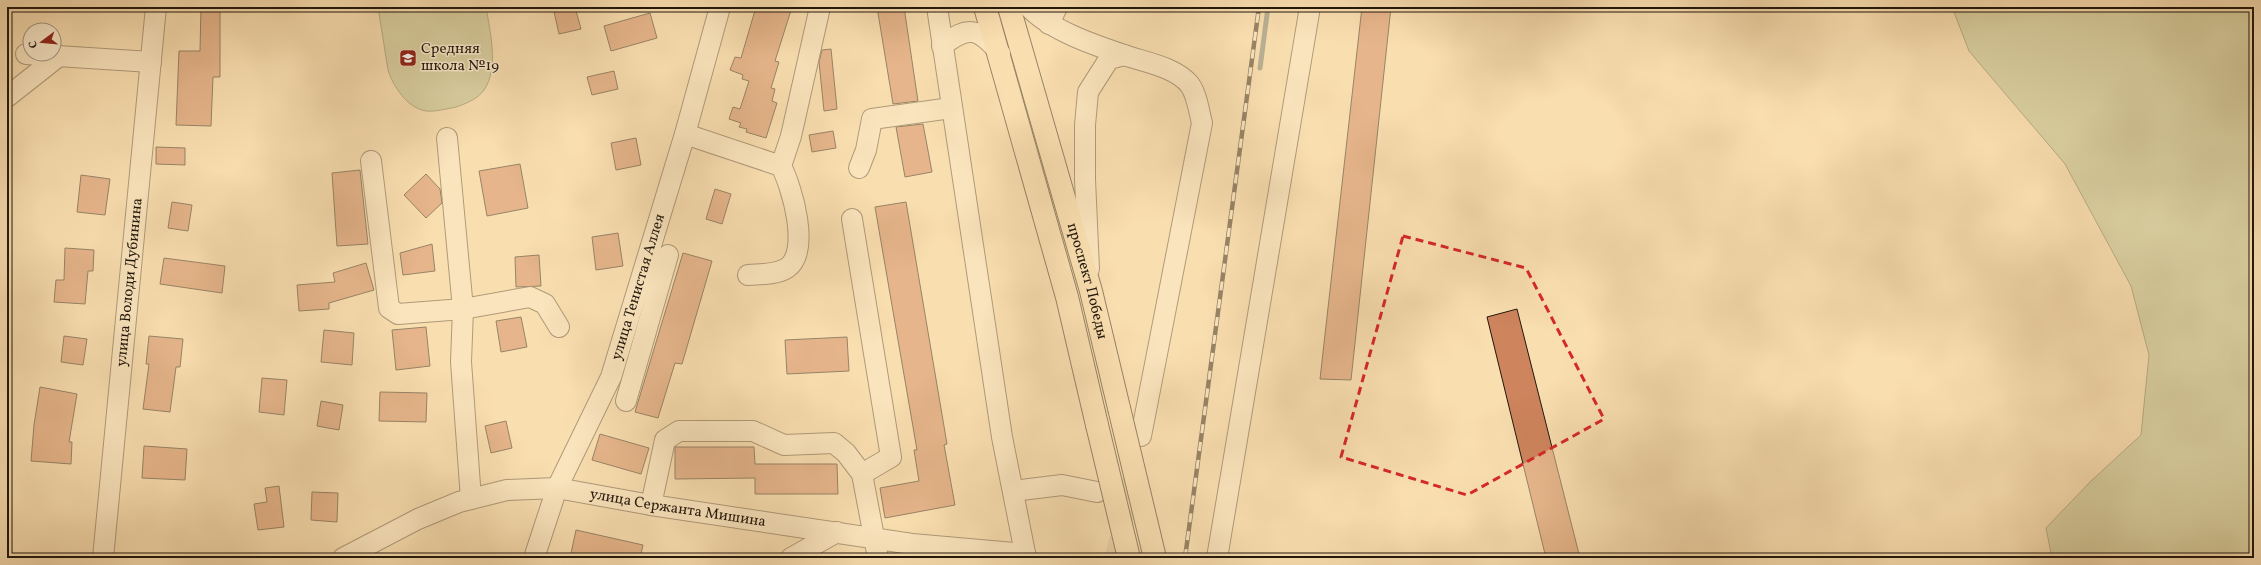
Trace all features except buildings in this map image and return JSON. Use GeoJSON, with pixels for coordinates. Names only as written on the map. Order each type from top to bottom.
{"type":"FeatureCollection","features":[{"type":"Feature","properties":{"kind":"main road","name":"проспект Победы"},"geometry":{"type":"LineString","coordinates":[[985,7],[1000,53],[1067,297],[1129,558]]}},
{"type":"Feature","properties":{"kind":"main road","name":"проспект Победы"},"geometry":{"type":"LineString","coordinates":[[1009,7],[1090,291],[1154,558]]}},
{"type":"Feature","properties":{"kind":"street","name":"улица Володи Дубинина"},"geometry":{"type":"LineString","coordinates":[[103,558],[156,7]]}},
{"type":"Feature","properties":{"kind":"street","name":"улица Тенистая Аллея"},"geometry":{"type":"LineString","coordinates":[[534,558],[557,488],[611,377],[685,134],[720,7]]}},
{"type":"Feature","properties":{"kind":"street"},"geometry":{"type":"LineString","coordinates":[[781,166],[791,136],[820,7]]}},
{"type":"Feature","properties":{"kind":"street"},"geometry":{"type":"LineString","coordinates":[[937,7],[951,108],[1002,437],[1025,556]]}},
{"type":"Feature","properties":{"kind":"street"},"geometry":{"type":"LineString","coordinates":[[1029,7],[1053,15],[1124,55],[1170,71],[1190,85],[1197,103],[1202,123],[1141,436]]}},
{"type":"Feature","properties":{"kind":"street"},"geometry":{"type":"LineString","coordinates":[[1218,558],[1310,7]]}},
{"type":"Feature","properties":{"kind":"street"},"geometry":{"type":"LineString","coordinates":[[942,46],[953,36],[972,31],[986,37],[1000,53]]}},
{"type":"Feature","properties":{"kind":"street"},"geometry":{"type":"LineString","coordinates":[[1090,291],[1085,179],[1085,125],[1088,92],[1109,59],[1124,55]]}},
{"type":"Feature","properties":{"kind":"street"},"geometry":{"type":"LineString","coordinates":[[62,56],[151,62]]}},
{"type":"Feature","properties":{"kind":"street"},"geometry":{"type":"LineString","coordinates":[[7,97],[51,62]]}},
{"type":"Feature","properties":{"kind":"street"},"geometry":{"type":"LineString","coordinates":[[859,168],[866,150],[872,119],[951,108]]}},
{"type":"Feature","properties":{"kind":"street"},"geometry":{"type":"LineString","coordinates":[[685,134],[781,166],[788,179],[796,212],[799,237],[796,258],[786,268],[768,274],[748,275]]}},
{"type":"Feature","properties":{"kind":"street"},"geometry":{"type":"LineString","coordinates":[[447,138],[463,309],[461,362],[471,499]]}},
{"type":"Feature","properties":{"kind":"street"},"geometry":{"type":"LineString","coordinates":[[371,161],[389,308],[398,314],[463,309],[530,297],[545,304],[559,327]]}},
{"type":"Feature","properties":{"kind":"street"},"geometry":{"type":"LineString","coordinates":[[852,219],[891,457],[862,474]]}},
{"type":"Feature","properties":{"kind":"street"},"geometry":{"type":"LineString","coordinates":[[611,377],[628,392],[668,255]]}},
{"type":"Feature","properties":{"kind":"street"},"geometry":{"type":"LineString","coordinates":[[651,505],[665,440],[678,431],[753,431],[784,445],[834,443],[846,453],[862,474],[878,558]]}},
{"type":"Feature","properties":{"kind":"street"},"geometry":{"type":"LineString","coordinates":[[1013,491],[1062,485],[1097,492]]}},
{"type":"Feature","properties":{"kind":"street","name":"улица Сержанта Мишина"},"geometry":{"type":"LineString","coordinates":[[343,558],[418,519],[471,499],[507,490],[557,488],[651,505],[912,544],[1025,556]]}},
{"type":"Feature","properties":{"kind":"street"},"geometry":{"type":"LineString","coordinates":[[791,558],[837,532]]}},
{"type":"Feature","properties":{"kind":"highlighted area"},"geometry":{"type":"Polygon","coordinates":[[[1403,236],[1526,268],[1604,419],[1467,495],[1341,457],[1403,236]]]}},
{"type":"Feature","properties":{"kind":"green space"},"geometry":{"type":"Polygon","coordinates":[[[378,7],[486,7],[491,38],[492,61],[489,81],[484,90],[475,99],[456,107],[437,111],[426,111],[413,106],[397,89],[390,76],[378,7]]]}},
{"type":"Feature","properties":{"kind":"green space"},"geometry":{"type":"Polygon","coordinates":[[[1952,7],[2254,7],[2254,558],[2052,558],[2046,528],[2091,481],[2141,435],[2149,355],[2131,286],[2065,164],[1969,51],[1952,7]]]}},
{"type":"Feature","properties":{"kind":"waterway"},"geometry":{"type":"LineString","coordinates":[[1260,68],[1268,7]]}},
{"type":"Feature","properties":{"kind":"tunnel"},"geometry":{"type":"LineString","coordinates":[[1115,558],[1134,468]]}},
{"type":"Feature","properties":{"kind":"railway"},"geometry":{"type":"LineString","coordinates":[[1185,558],[1259,7]]}},
{"type":"Feature","properties":{"kind":"place","name":"Средняя школа №19"},"geometry":{"type":"Point","coordinates":[408,58]}}]}
